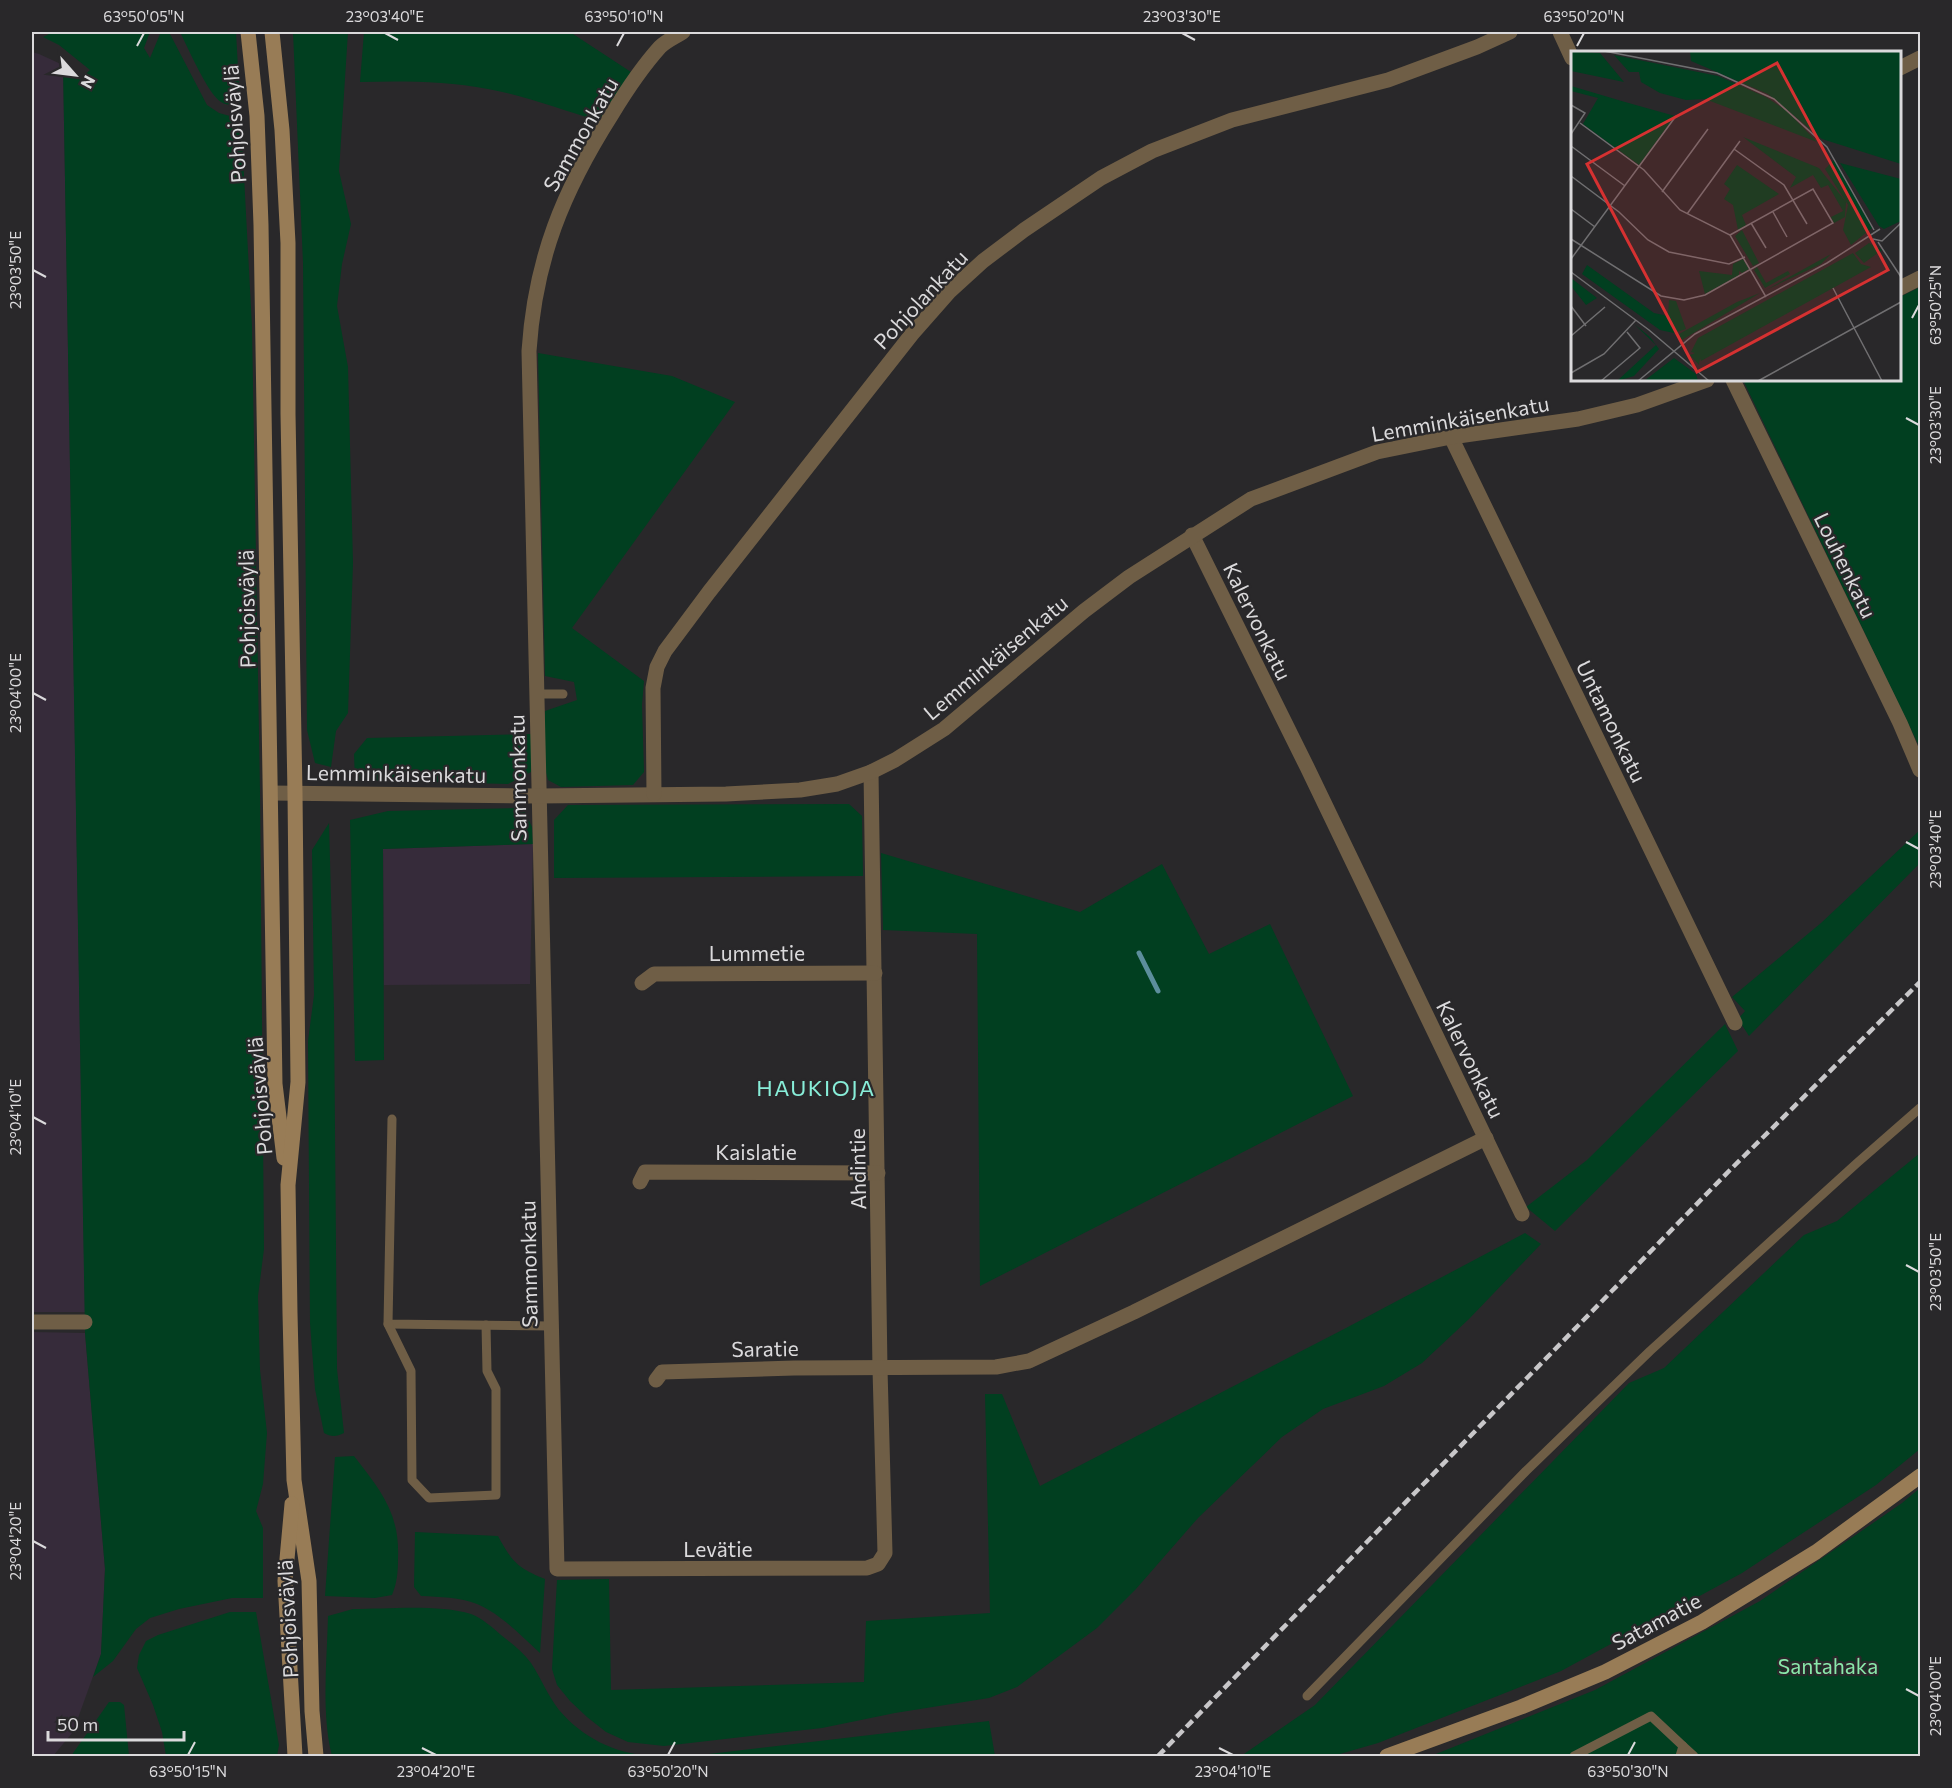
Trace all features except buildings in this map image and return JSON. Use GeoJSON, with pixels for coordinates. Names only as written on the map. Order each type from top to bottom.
{"type":"FeatureCollection","features":[{"type":"Feature","properties":{"kind":"main road","name":"Pohjoisväylä"},"geometry":{"type":"LineString","coordinates":[[248,32],[257,116],[261,225],[275,1084],[288,1185],[294,1480],[285,1581],[295,1756]]}},
{"type":"Feature","properties":{"kind":"main road","name":"Pohjoisväylä"},"geometry":{"type":"LineString","coordinates":[[272,32],[282,130],[288,243],[288,449],[298,1082],[288,1185]]}},
{"type":"Feature","properties":{"kind":"main road","name":"Satamatie"},"geometry":{"type":"LineString","coordinates":[[1387,1756],[1521,1707],[1605,1672],[1702,1622],[1816,1552],[1920,1476]]}},
{"type":"Feature","properties":{"kind":"main road","name":"Pohjoisväylä"},"geometry":{"type":"LineString","coordinates":[[294,1480],[309,1581],[312,1711],[316,1756]]}},
{"type":"Feature","properties":{"kind":"street","name":"Sammonkatu"},"geometry":{"type":"LineString","coordinates":[[556,1569],[538,795],[530,351],[532,313],[541,268],[556,220],[574,179],[624,95],[661,46],[682,32]]}},
{"type":"Feature","properties":{"kind":"street","name":"Pohjolankatu"},"geometry":{"type":"LineString","coordinates":[[654,795],[653,688],[657,667],[664,651],[912,334],[949,292],[983,261],[1101,178],[1152,151],[1232,120],[1388,80],[1478,47],[1510,32]]}},
{"type":"Feature","properties":{"kind":"street"},"geometry":{"type":"LineString","coordinates":[[1560,32],[1571,56]]}},
{"type":"Feature","properties":{"kind":"street"},"geometry":{"type":"LineString","coordinates":[[1901,67],[1920,58]]}},
{"type":"Feature","properties":{"kind":"street"},"geometry":{"type":"LineString","coordinates":[[1901,287],[1920,278]]}},
{"type":"Feature","properties":{"kind":"street","name":"Lemminkäisenkatu"},"geometry":{"type":"LineString","coordinates":[[271,793],[726,794],[800,790],[837,784],[872,772],[944,729],[1084,611],[1129,577],[1251,499],[1377,452],[1451,437],[1578,419],[1636,405],[1704,381]]}},
{"type":"Feature","properties":{"kind":"street","name":"Louhenkatu"},"geometry":{"type":"LineString","coordinates":[[1733,381],[1900,723],[1920,770]]}},
{"type":"Feature","properties":{"kind":"street","name":"Untamonkatu"},"geometry":{"type":"LineString","coordinates":[[1451,437],[1735,1023]]}},
{"type":"Feature","properties":{"kind":"street","name":"Kalervonkatu"},"geometry":{"type":"LineString","coordinates":[[880,1369],[996,1367],[1029,1361],[1134,1312],[1486,1138],[1192,535]]}},
{"type":"Feature","properties":{"kind":"street","name":"Ahdintie"},"geometry":{"type":"LineString","coordinates":[[872,772],[880,1369],[885,1553],[878,1564]]}},
{"type":"Feature","properties":{"kind":"street","name":"Lummetie"},"geometry":{"type":"LineString","coordinates":[[642,983],[654,974],[875,973]]}},
{"type":"Feature","properties":{"kind":"street"},"geometry":{"type":"LineString","coordinates":[[1486,1138],[1521,1214]]}},
{"type":"Feature","properties":{"kind":"street","name":"Kaislatie"},"geometry":{"type":"LineString","coordinates":[[640,1182],[645,1172],[878,1173]]}},
{"type":"Feature","properties":{"kind":"street"},"geometry":{"type":"LineString","coordinates":[[32,1322],[85,1322]]}},
{"type":"Feature","properties":{"kind":"street","name":"Saratie"},"geometry":{"type":"LineString","coordinates":[[656,1380],[662,1372],[794,1368],[880,1369]]}},
{"type":"Feature","properties":{"kind":"street","name":"Levätie"},"geometry":{"type":"LineString","coordinates":[[556,1569],[867,1568],[878,1564]]}},
{"type":"Feature","properties":{"kind":"lane"},"geometry":{"type":"LineString","coordinates":[[537,694],[563,694]]}},
{"type":"Feature","properties":{"kind":"lane"},"geometry":{"type":"LineString","coordinates":[[1307,1696],[1526,1471],[1650,1351],[1920,1108]]}},
{"type":"Feature","properties":{"kind":"lane"},"geometry":{"type":"LineString","coordinates":[[392,1119],[388,1324],[411,1371],[412,1480],[429,1498],[496,1495],[496,1389],[487,1371],[486,1325]]}},
{"type":"Feature","properties":{"kind":"lane"},"geometry":{"type":"LineString","coordinates":[[388,1324],[551,1326]]}},
{"type":"Feature","properties":{"kind":"lane"},"geometry":{"type":"LineString","coordinates":[[1574,1756],[1651,1716],[1694,1756]]}},
{"type":"Feature","properties":{"kind":"lane"},"geometry":{"type":"LineString","coordinates":[[1680,1756],[1683,1746]]}},
{"type":"Feature","properties":{"kind":"shaded area"},"geometry":{"type":"Polygon","coordinates":[[[32,52],[63,65],[85,1312],[32,1312],[32,52]]]}},
{"type":"Feature","properties":{"kind":"shaded area"},"geometry":{"type":"Polygon","coordinates":[[[533,844],[530,984],[384,985],[383,849],[533,844]]]}},
{"type":"Feature","properties":{"kind":"shaded area"},"geometry":{"type":"Polygon","coordinates":[[[32,1332],[85,1333],[105,1569],[101,1654],[73,1732],[53,1756],[32,1756],[32,1332]]]}},
{"type":"Feature","properties":{"kind":"green space"},"geometry":{"type":"Polygon","coordinates":[[[53,32],[150,32],[144,48],[150,58],[160,34],[166,32],[170,34],[207,105],[219,113],[241,119],[252,327],[260,792],[264,1249],[258,1296],[260,1370],[267,1433],[263,1484],[256,1511],[263,1528],[263,1598],[232,1598],[179,1609],[150,1618],[136,1629],[113,1661],[93,1677],[101,1654],[105,1569],[85,1333],[63,65],[80,79],[90,70],[59,45],[43,37],[53,32]]]}},
{"type":"Feature","properties":{"kind":"green space"},"geometry":{"type":"Polygon","coordinates":[[[180,32],[236,32],[240,104],[221,102],[210,90],[180,32]]]}},
{"type":"Feature","properties":{"kind":"green space"},"geometry":{"type":"Polygon","coordinates":[[[293,32],[348,32],[339,171],[351,224],[342,264],[337,306],[348,367],[353,563],[348,713],[336,731],[331,767],[315,763],[307,730],[303,263],[293,32]]]}},
{"type":"Feature","properties":{"kind":"green space"},"geometry":{"type":"Polygon","coordinates":[[[364,32],[570,32],[631,72],[599,121],[516,95],[472,86],[424,82],[360,82],[364,32]]]}},
{"type":"Feature","properties":{"kind":"green space"},"geometry":{"type":"Polygon","coordinates":[[[1920,287],[1920,748],[1743,381],[1901,381],[1901,296],[1920,287]]]}},
{"type":"Feature","properties":{"kind":"green space"},"geometry":{"type":"Polygon","coordinates":[[[538,353],[672,376],[735,402],[572,628],[644,681],[642,705],[644,772],[633,785],[561,787],[548,780],[545,769],[545,711],[577,700],[574,682],[545,676],[538,353]]]}},
{"type":"Feature","properties":{"kind":"green space"},"geometry":{"type":"Polygon","coordinates":[[[531,734],[531,772],[508,784],[355,780],[354,754],[367,738],[531,734]]]}},
{"type":"Feature","properties":{"kind":"green space"},"geometry":{"type":"Polygon","coordinates":[[[849,804],[862,816],[863,876],[554,878],[554,820],[568,805],[849,804]]]}},
{"type":"Feature","properties":{"kind":"green space"},"geometry":{"type":"Polygon","coordinates":[[[523,808],[532,827],[533,844],[383,849],[384,1060],[355,1061],[350,820],[388,811],[523,808]]]}},
{"type":"Feature","properties":{"kind":"green space"},"geometry":{"type":"Polygon","coordinates":[[[329,823],[334,1010],[337,1369],[344,1433],[334,1436],[324,1433],[315,1389],[310,1323],[308,1041],[314,995],[312,850],[329,823]]]}},
{"type":"Feature","properties":{"kind":"green space"},"geometry":{"type":"Polygon","coordinates":[[[1920,830],[1920,863],[1749,1036],[1738,1019],[1745,1011],[1732,997],[1821,923],[1920,830]]]}},
{"type":"Feature","properties":{"kind":"green space"},"geometry":{"type":"Polygon","coordinates":[[[881,853],[1080,912],[1162,864],[1209,954],[1270,924],[1353,1096],[980,1286],[977,934],[883,930],[881,853]]]}},
{"type":"Feature","properties":{"kind":"green space"},"geometry":{"type":"Polygon","coordinates":[[[1725,1024],[1738,1051],[1555,1231],[1526,1207],[1587,1160],[1725,1024]]]}},
{"type":"Feature","properties":{"kind":"green space"},"geometry":{"type":"Polygon","coordinates":[[[1920,1153],[1920,1449],[1876,1485],[1742,1573],[1561,1671],[1378,1743],[1333,1756],[1241,1756],[1315,1705],[1629,1383],[1664,1368],[1804,1235],[1837,1221],[1920,1153]]]}},
{"type":"Feature","properties":{"kind":"green space"},"geometry":{"type":"Polygon","coordinates":[[[1525,1233],[1541,1244],[1469,1319],[1422,1363],[1384,1386],[1323,1409],[1282,1437],[1198,1518],[1136,1589],[1097,1628],[1017,1687],[989,1698],[895,1713],[822,1728],[664,1746],[628,1742],[606,1732],[570,1701],[557,1685],[552,1669],[557,1580],[609,1579],[611,1690],[864,1682],[866,1621],[990,1613],[985,1394],[1002,1394],[1040,1486],[1525,1233]]]}},
{"type":"Feature","properties":{"kind":"green space"},"geometry":{"type":"Polygon","coordinates":[[[354,1456],[387,1503],[396,1528],[398,1568],[392,1595],[375,1598],[325,1596],[335,1457],[354,1456]]]}},
{"type":"Feature","properties":{"kind":"green space","name":"Santahaka"},"geometry":{"type":"Polygon","coordinates":[[[1920,1488],[1920,1756],[1431,1756],[1595,1690],[1760,1601],[1902,1503],[1920,1488]]]}},
{"type":"Feature","properties":{"kind":"green space"},"geometry":{"type":"Polygon","coordinates":[[[415,1532],[498,1536],[507,1552],[517,1563],[545,1579],[540,1653],[486,1608],[457,1599],[421,1596],[414,1587],[415,1532]]]}},
{"type":"Feature","properties":{"kind":"green space"},"geometry":{"type":"Polygon","coordinates":[[[429,1608],[471,1614],[491,1626],[524,1655],[559,1710],[578,1729],[612,1748],[650,1756],[332,1756],[326,1705],[328,1616],[353,1609],[429,1608]]]}},
{"type":"Feature","properties":{"kind":"green space"},"geometry":{"type":"Polygon","coordinates":[[[230,1612],[256,1612],[279,1745],[277,1756],[166,1756],[162,1732],[137,1668],[139,1655],[146,1641],[158,1635],[230,1612]]]}},
{"type":"Feature","properties":{"kind":"green space"},"geometry":{"type":"Polygon","coordinates":[[[109,1702],[120,1702],[124,1705],[129,1756],[71,1756],[109,1702]]]}},
{"type":"Feature","properties":{"kind":"green space"},"geometry":{"type":"Polygon","coordinates":[[[989,1721],[995,1756],[692,1756],[989,1721]]]}},
{"type":"Feature","properties":{"kind":"waterway"},"geometry":{"type":"LineString","coordinates":[[1139,953],[1158,991]]}},
{"type":"Feature","properties":{"kind":"railway"},"geometry":{"type":"LineString","coordinates":[[1158,1756],[1730,1170],[1920,982]]}},
{"type":"Feature","properties":{"kind":"district","name":"HAUKIOJA"},"geometry":{"type":"Point","coordinates":[816,1087]}}]}
